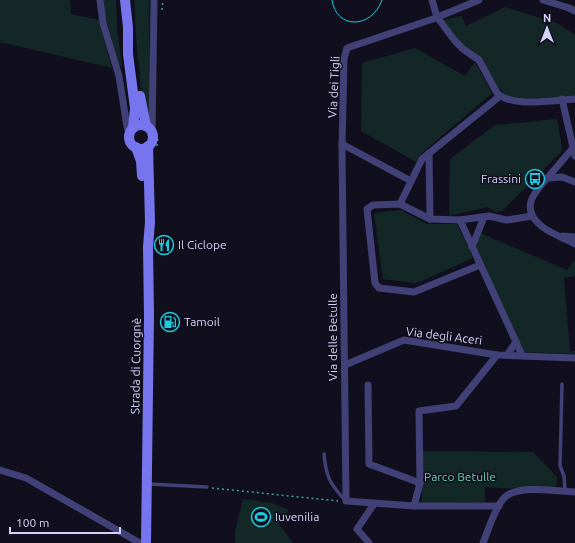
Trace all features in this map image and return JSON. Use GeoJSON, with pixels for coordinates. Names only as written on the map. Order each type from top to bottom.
{"type":"FeatureCollection","features":[{"type":"Feature","properties":{"kind":"main road"},"geometry":{"type":"LineString","coordinates":[[125,0],[128,27],[128,54],[135,108],[131,141],[136,147],[142,148],[148,146],[152,140],[136,77],[132,39],[128,27]]}},
{"type":"Feature","properties":{"kind":"main road"},"geometry":{"type":"LineString","coordinates":[[132,131],[138,126],[149,129]]}},
{"type":"Feature","properties":{"kind":"main road","name":"Strada di Cuorgnè"},"geometry":{"type":"LineString","coordinates":[[146,543],[150,316],[148,146]]}},
{"type":"Feature","properties":{"kind":"main road","name":"Strada di Cuorgnè"},"geometry":{"type":"LineString","coordinates":[[136,147],[141,161],[144,221],[148,248]]}},
{"type":"Feature","properties":{"kind":"street"},"geometry":{"type":"LineString","coordinates":[[100,0],[103,23],[119,76],[127,127],[132,131]]}},
{"type":"Feature","properties":{"kind":"street"},"geometry":{"type":"LineString","coordinates":[[149,129],[155,0]]}},
{"type":"Feature","properties":{"kind":"street"},"geometry":{"type":"LineString","coordinates":[[432,0],[437,17],[455,41],[463,49],[479,60],[500,96],[506,100],[518,102],[575,99]]}},
{"type":"Feature","properties":{"kind":"street"},"geometry":{"type":"LineString","coordinates":[[437,17],[479,0]]}},
{"type":"Feature","properties":{"kind":"street"},"geometry":{"type":"LineString","coordinates":[[543,0],[575,11]]}},
{"type":"Feature","properties":{"kind":"street","name":"Via dei Tigli"},"geometry":{"type":"LineString","coordinates":[[342,144],[344,59],[347,48],[437,17]]}},
{"type":"Feature","properties":{"kind":"street"},"geometry":{"type":"LineString","coordinates":[[400,204],[422,160],[500,96]]}},
{"type":"Feature","properties":{"kind":"street"},"geometry":{"type":"LineString","coordinates":[[562,99],[572,130],[574,151],[538,187],[532,196],[530,206],[532,216],[538,223],[575,244]]}},
{"type":"Feature","properties":{"kind":"street"},"geometry":{"type":"LineString","coordinates":[[342,144],[411,181]]}},
{"type":"Feature","properties":{"kind":"street","name":"Via delle Betulle"},"geometry":{"type":"LineString","coordinates":[[342,144],[346,501]]}},
{"type":"Feature","properties":{"kind":"street"},"geometry":{"type":"LineString","coordinates":[[429,153],[430,219]]}},
{"type":"Feature","properties":{"kind":"street"},"geometry":{"type":"LineString","coordinates":[[547,178],[562,177],[575,182]]}},
{"type":"Feature","properties":{"kind":"street"},"geometry":{"type":"LineString","coordinates":[[480,265],[414,292],[379,288],[375,283],[367,209],[373,205],[400,204],[430,219],[460,220],[489,216],[507,220],[532,216]]}},
{"type":"Feature","properties":{"kind":"street"},"geometry":{"type":"LineString","coordinates":[[472,247],[484,217]]}},
{"type":"Feature","properties":{"kind":"street"},"geometry":{"type":"LineString","coordinates":[[460,220],[522,355]]}},
{"type":"Feature","properties":{"kind":"street"},"geometry":{"type":"LineString","coordinates":[[559,236],[575,237]]}},
{"type":"Feature","properties":{"kind":"street","name":"Via degli Aceri"},"geometry":{"type":"LineString","coordinates":[[344,365],[404,340],[497,355],[575,358]]}},
{"type":"Feature","properties":{"kind":"street"},"geometry":{"type":"LineString","coordinates":[[507,355],[516,342]]}},
{"type":"Feature","properties":{"kind":"street","name":"Via degli Aceri"},"geometry":{"type":"LineString","coordinates":[[420,483],[419,411],[456,406],[497,355]]}},
{"type":"Feature","properties":{"kind":"street"},"geometry":{"type":"LineString","coordinates":[[368,385],[369,464],[420,483],[414,506]]}},
{"type":"Feature","properties":{"kind":"street"},"geometry":{"type":"LineString","coordinates":[[0,470],[26,478],[140,543]]}},
{"type":"Feature","properties":{"kind":"street"},"geometry":{"type":"LineString","coordinates":[[483,543],[499,506],[504,498],[512,492],[523,489],[575,492]]}},
{"type":"Feature","properties":{"kind":"street"},"geometry":{"type":"LineString","coordinates":[[346,501],[414,506],[499,506]]}},
{"type":"Feature","properties":{"kind":"street"},"geometry":{"type":"LineString","coordinates":[[369,543],[356,529],[374,504]]}},
{"type":"Feature","properties":{"kind":"lane"},"geometry":{"type":"LineString","coordinates":[[562,384],[560,466],[564,476],[565,491]]}},
{"type":"Feature","properties":{"kind":"lane"},"geometry":{"type":"LineString","coordinates":[[324,454],[325,468],[330,482],[346,501]]}},
{"type":"Feature","properties":{"kind":"lane"},"geometry":{"type":"LineString","coordinates":[[147,484],[207,487]]}},
{"type":"Feature","properties":{"kind":"path"},"geometry":{"type":"LineString","coordinates":[[207,487],[346,501]]}},
{"type":"Feature","properties":{"kind":"green space"},"geometry":{"type":"Polygon","coordinates":[[[0,0],[70,0],[71,14],[99,20],[112,68],[0,42],[0,0]]]}},
{"type":"Feature","properties":{"kind":"green space"},"geometry":{"type":"Polygon","coordinates":[[[103,0],[116,0],[117,30],[122,66],[120,66],[117,58],[103,8],[103,0]]]}},
{"type":"Feature","properties":{"kind":"green space"},"geometry":{"type":"Polygon","coordinates":[[[134,0],[149,0],[149,115],[143,102],[141,92],[134,0]]]}},
{"type":"Feature","properties":{"kind":"green space"},"geometry":{"type":"Polygon","coordinates":[[[505,7],[557,23],[575,35],[575,96],[524,99],[509,98],[499,89],[441,20],[462,16],[466,26],[505,7]]]}},
{"type":"Feature","properties":{"kind":"green space"},"geometry":{"type":"Polygon","coordinates":[[[415,48],[465,76],[475,62],[491,91],[491,94],[423,152],[416,162],[361,131],[362,63],[415,48]]]}},
{"type":"Feature","properties":{"kind":"green space"},"geometry":{"type":"Polygon","coordinates":[[[557,119],[562,147],[561,152],[502,211],[496,212],[487,207],[449,216],[450,159],[495,125],[557,119]]]}},
{"type":"Feature","properties":{"kind":"green space"},"geometry":{"type":"Polygon","coordinates":[[[401,210],[427,224],[457,224],[473,258],[422,281],[414,283],[383,279],[374,213],[401,210]]]}},
{"type":"Feature","properties":{"kind":"green space"},"geometry":{"type":"Polygon","coordinates":[[[480,233],[567,270],[575,261],[575,276],[564,278],[570,351],[575,351],[575,354],[524,352],[475,246],[480,233]]]}},
{"type":"Feature","properties":{"kind":"green space","name":"Parco Betulle"},"geometry":{"type":"Polygon","coordinates":[[[422,451],[533,452],[557,477],[556,491],[485,487],[485,502],[422,503],[422,451]]]}},
{"type":"Feature","properties":{"kind":"green space","name":"Iuvenilia"},"geometry":{"type":"Polygon","coordinates":[[[243,499],[272,503],[289,510],[279,524],[293,543],[235,543],[235,532],[243,499]]]}},
{"type":"Feature","properties":{"kind":"tram line"},"geometry":{"type":"LineString","coordinates":[[332,0],[335,10],[340,17],[347,21],[355,22],[363,21],[371,16],[377,10],[382,0]]}},
{"type":"Feature","properties":{"kind":"place","name":"Frassini"},"geometry":{"type":"Point","coordinates":[535,179]}},
{"type":"Feature","properties":{"kind":"place","name":"Il Ciclope"},"geometry":{"type":"Point","coordinates":[164,245]}},
{"type":"Feature","properties":{"kind":"place","name":"Tamoil"},"geometry":{"type":"Point","coordinates":[170,322]}},
{"type":"Feature","properties":{"kind":"place","name":"Iuvenilia"},"geometry":{"type":"Point","coordinates":[261,517]}}]}
